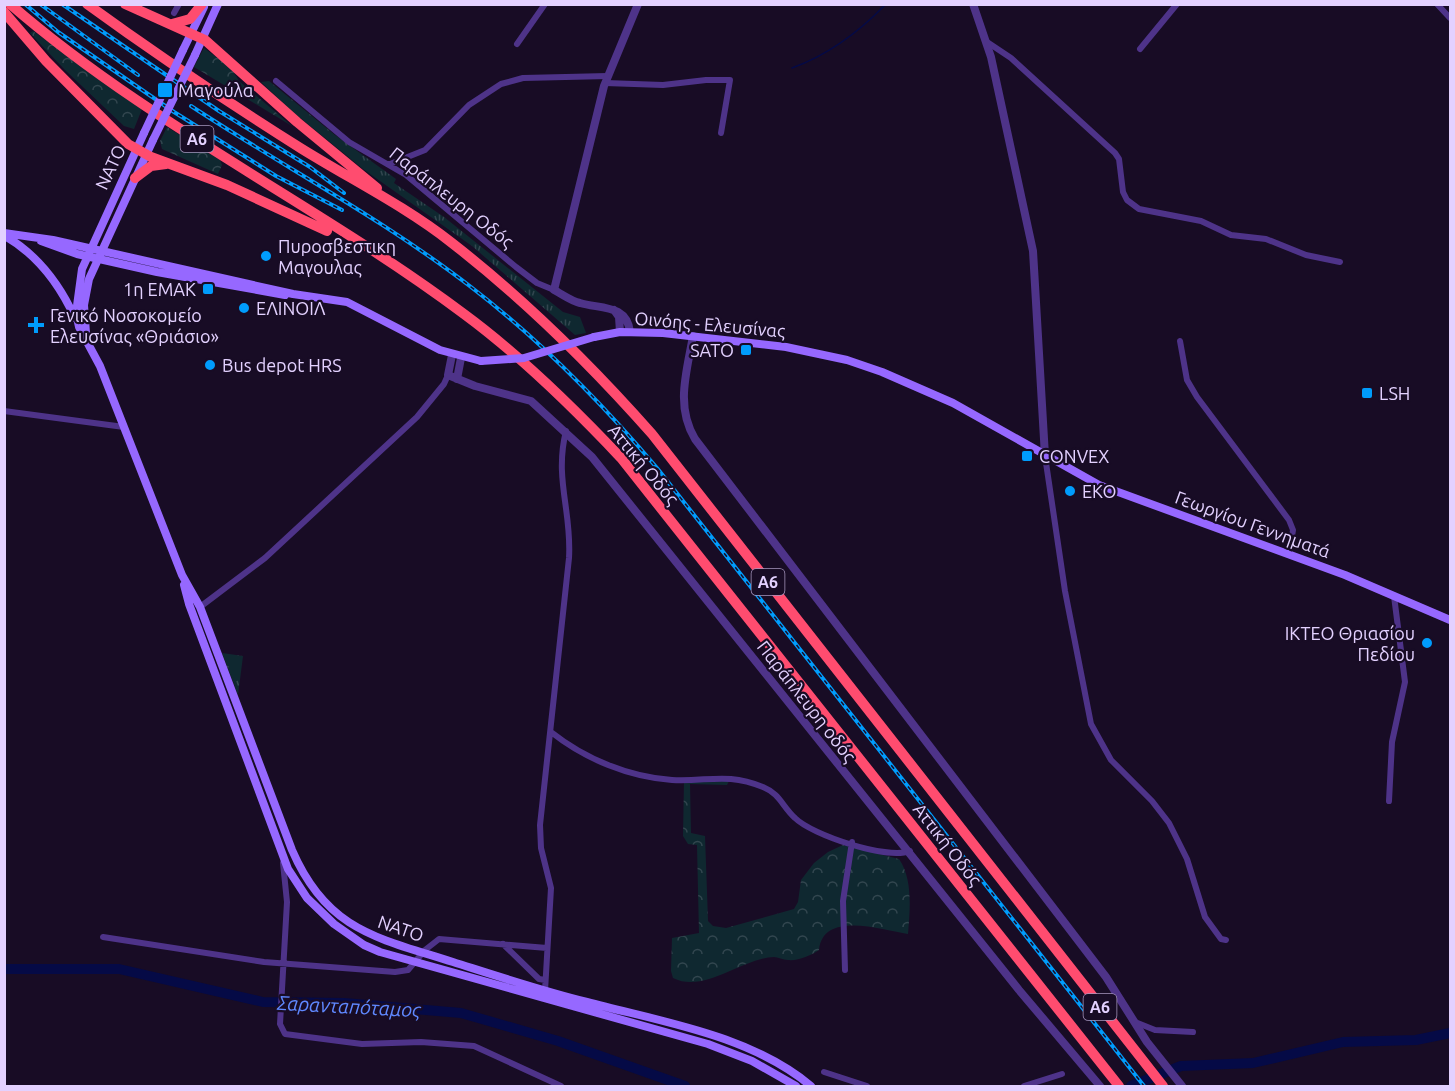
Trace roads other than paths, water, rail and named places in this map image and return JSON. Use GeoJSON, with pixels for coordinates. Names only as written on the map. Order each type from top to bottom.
{"type":"FeatureCollection","features":[{"type":"Feature","properties":{"kind":"highway","name":"Αττική Οδός"},"geometry":{"type":"LineString","coordinates":[[10,4],[45,35],[112,84],[391,264],[498,340],[540,377],[621,458],[1117,1083]]}},
{"type":"Feature","properties":{"kind":"highway","name":"Αττική Οδός"},"geometry":{"type":"LineString","coordinates":[[87,4],[274,131],[384,197],[452,243],[532,311],[627,406],[1163,1086]]}},
{"type":"Feature","properties":{"kind":"highway"},"geometry":{"type":"LineString","coordinates":[[125,4],[203,39],[297,122],[373,183],[384,197]]}},
{"type":"Feature","properties":{"kind":"highway"},"geometry":{"type":"LineString","coordinates":[[170,24],[190,20],[203,4]]}},
{"type":"Feature","properties":{"kind":"highway"},"geometry":{"type":"LineString","coordinates":[[4,12],[46,61],[125,142],[141,152],[280,208],[391,264]]}},
{"type":"Feature","properties":{"kind":"highway"},"geometry":{"type":"LineString","coordinates":[[135,178],[151,166],[170,164]]}},
{"type":"Feature","properties":{"kind":"main road","name":"ΝΑΤΟ"},"geometry":{"type":"LineString","coordinates":[[91,348],[84,322],[85,296],[99,255],[135,178],[144,133],[203,4]]}},
{"type":"Feature","properties":{"kind":"main road","name":"ΝΑΤΟ"},"geometry":{"type":"LineString","coordinates":[[218,4],[153,140],[141,152],[89,253],[77,295],[76,313],[182,575],[200,608],[292,850],[306,878],[329,905],[355,926],[385,942],[545,991],[737,1044],[771,1060],[811,1086]]}},
{"type":"Feature","properties":{"kind":"main road"},"geometry":{"type":"LineString","coordinates":[[4,234],[99,255]]}},
{"type":"Feature","properties":{"kind":"main road"},"geometry":{"type":"LineString","coordinates":[[4,234],[34,255],[67,301],[80,327]]}},
{"type":"Feature","properties":{"kind":"main road"},"geometry":{"type":"LineString","coordinates":[[109,234],[109,247],[118,256]]}},
{"type":"Feature","properties":{"kind":"main road","name":"Οινόης - Ελευσίνας"},"geometry":{"type":"LineString","coordinates":[[99,255],[118,256],[293,294],[347,302],[452,355],[482,361],[524,358],[594,337],[625,332],[693,336],[786,347],[847,360],[882,372],[953,404],[1045,456]]}},
{"type":"Feature","properties":{"kind":"main road","name":"Οινόης - Ελευσίνας"},"geometry":{"type":"LineString","coordinates":[[99,255],[252,291],[279,295],[293,294]]}},
{"type":"Feature","properties":{"kind":"main road","name":"Γεωργίου Γεννηματά"},"geometry":{"type":"LineString","coordinates":[[1045,456],[1129,498],[1289,554],[1450,620]]}},
{"type":"Feature","properties":{"kind":"main road","name":"ΝΑΤΟ"},"geometry":{"type":"LineString","coordinates":[[182,575],[189,604],[282,855],[307,898],[334,924],[364,945],[416,963],[708,1044],[752,1061],[796,1086]]}},
{"type":"Feature","properties":{"kind":"street"},"geometry":{"type":"LineString","coordinates":[[174,13],[179,4]]}},
{"type":"Feature","properties":{"kind":"street"},"geometry":{"type":"LineString","coordinates":[[517,44],[544,4]]}},
{"type":"Feature","properties":{"kind":"street"},"geometry":{"type":"LineString","coordinates":[[625,332],[613,309],[579,303],[554,290],[607,80],[638,4]]}},
{"type":"Feature","properties":{"kind":"street"},"geometry":{"type":"LineString","coordinates":[[972,4],[987,42],[1033,251],[1045,456],[1065,591],[1091,724],[1110,760],[1152,801],[1169,824],[1187,859],[1205,917],[1221,939],[1226,940]]}},
{"type":"Feature","properties":{"kind":"street"},"geometry":{"type":"LineString","coordinates":[[1140,49],[1177,4]]}},
{"type":"Feature","properties":{"kind":"street"},"geometry":{"type":"LineString","coordinates":[[1437,4],[1450,18]]}},
{"type":"Feature","properties":{"kind":"street"},"geometry":{"type":"LineString","coordinates":[[987,42],[1011,58],[1115,153],[1123,192],[1133,205],[1147,212],[1201,221],[1232,235],[1266,238],[1306,255],[1340,262]]}},
{"type":"Feature","properties":{"kind":"street"},"geometry":{"type":"LineString","coordinates":[[390,164],[425,150],[469,105],[501,84],[523,78],[607,80],[663,85],[730,80],[721,133]]}},
{"type":"Feature","properties":{"kind":"street","name":"Παράπλευρη Οδός"},"geometry":{"type":"LineString","coordinates":[[276,81],[349,142],[390,164],[516,267],[537,283],[554,290]]}},
{"type":"Feature","properties":{"kind":"street"},"geometry":{"type":"LineString","coordinates":[[693,336],[683,406],[688,427],[695,439],[1106,977],[1160,1059],[1182,1086]]}},
{"type":"Feature","properties":{"kind":"street"},"geometry":{"type":"LineString","coordinates":[[1180,340],[1187,380],[1197,397],[1289,520],[1293,530],[1289,554]]}},
{"type":"Feature","properties":{"kind":"street"},"geometry":{"type":"LineString","coordinates":[[200,608],[265,558],[403,430],[444,384],[452,355]]}},
{"type":"Feature","properties":{"kind":"street"},"geometry":{"type":"LineString","coordinates":[[457,379],[461,357]]}},
{"type":"Feature","properties":{"kind":"street","name":"Παράπλευρη οδός"},"geometry":{"type":"LineString","coordinates":[[448,375],[531,401],[592,457],[910,851],[1019,990],[1100,1086]]}},
{"type":"Feature","properties":{"kind":"street"},"geometry":{"type":"LineString","coordinates":[[4,411],[124,427]]}},
{"type":"Feature","properties":{"kind":"street"},"geometry":{"type":"LineString","coordinates":[[545,991],[551,888],[539,836],[570,538],[560,467],[566,431]]}},
{"type":"Feature","properties":{"kind":"street"},"geometry":{"type":"LineString","coordinates":[[1389,801],[1392,742],[1405,682],[1396,628],[1395,596]]}},
{"type":"Feature","properties":{"kind":"street"},"geometry":{"type":"LineString","coordinates":[[551,732],[595,760],[644,776],[674,780],[730,777],[759,786],[779,796],[795,818],[812,830],[882,853],[910,851]]}},
{"type":"Feature","properties":{"kind":"street"},"geometry":{"type":"LineString","coordinates":[[845,970],[843,901],[852,842]]}},
{"type":"Feature","properties":{"kind":"street"},"geometry":{"type":"LineString","coordinates":[[282,855],[287,902],[280,1024],[285,1034],[291,1037],[362,1044],[420,1042],[474,1046],[561,1086]]}},
{"type":"Feature","properties":{"kind":"street"},"geometry":{"type":"LineString","coordinates":[[103,937],[264,962],[404,972],[416,963],[422,953],[440,939],[547,948]]}},
{"type":"Feature","properties":{"kind":"street"},"geometry":{"type":"LineString","coordinates":[[503,944],[539,979],[545,980]]}},
{"type":"Feature","properties":{"kind":"street"},"geometry":{"type":"LineString","coordinates":[[1135,1022],[1155,1030],[1193,1032]]}},
{"type":"Feature","properties":{"kind":"street"},"geometry":{"type":"LineString","coordinates":[[824,1072],[867,1086]]}},
{"type":"Feature","properties":{"kind":"street"},"geometry":{"type":"LineString","coordinates":[[1024,1086],[1062,1074]]}},
{"type":"Feature","properties":{"kind":"waterway"},"geometry":{"type":"LineString","coordinates":[[792,68],[842,42],[886,4]]}},
{"type":"Feature","properties":{"kind":"waterway","name":"Σαρανταπόταμος"},"geometry":{"type":"LineString","coordinates":[[4,969],[119,969],[263,1002],[344,1003],[461,1013],[558,1041],[685,1086]]}},
{"type":"Feature","properties":{"kind":"waterway","name":"Σαρανταπόταμος"},"geometry":{"type":"LineString","coordinates":[[1131,1086],[1181,1066],[1253,1063],[1343,1042],[1416,1040],[1450,1033]]}},
{"type":"Feature","properties":{"kind":"railway"},"geometry":{"type":"LineString","coordinates":[[25,4],[58,32],[174,112],[276,176],[342,210]]}},
{"type":"Feature","properties":{"kind":"railway"},"geometry":{"type":"LineString","coordinates":[[40,4],[138,75]]}},
{"type":"Feature","properties":{"kind":"railway"},"geometry":{"type":"LineString","coordinates":[[62,4],[219,111],[310,167],[344,193]]}},
{"type":"Feature","properties":{"kind":"railway"},"geometry":{"type":"LineString","coordinates":[[191,106],[438,262],[521,328],[591,395],[657,468],[1144,1086]]}},
{"type":"Feature","properties":{"kind":"place","name":"Μαγούλα"},"geometry":{"type":"Point","coordinates":[165,90]}},
{"type":"Feature","properties":{"kind":"place","name":"Πυροσβεστικη Μαγουλας"},"geometry":{"type":"Point","coordinates":[266,256]}},
{"type":"Feature","properties":{"kind":"place","name":"1η ΕΜΑΚ"},"geometry":{"type":"Point","coordinates":[208,289]}},
{"type":"Feature","properties":{"kind":"place","name":"ΕΛΙΝΟΙΛ"},"geometry":{"type":"Point","coordinates":[244,308]}},
{"type":"Feature","properties":{"kind":"place","name":"Γενικό Νοσοκομείο Ελευσίνας «Θριάσιο»"},"geometry":{"type":"Point","coordinates":[36,325]}},
{"type":"Feature","properties":{"kind":"place","name":"SATO"},"geometry":{"type":"Point","coordinates":[746,350]}},
{"type":"Feature","properties":{"kind":"place","name":"Bus depot HRS"},"geometry":{"type":"Point","coordinates":[210,365]}},
{"type":"Feature","properties":{"kind":"place","name":"LSH"},"geometry":{"type":"Point","coordinates":[1367,393]}},
{"type":"Feature","properties":{"kind":"place","name":"CONVEX"},"geometry":{"type":"Point","coordinates":[1027,456]}},
{"type":"Feature","properties":{"kind":"place","name":"EKO"},"geometry":{"type":"Point","coordinates":[1070,491]}},
{"type":"Feature","properties":{"kind":"place","name":"ΙΚΤΕΟ Θριασίου Πεδίου"},"geometry":{"type":"Point","coordinates":[1427,643]}}]}
